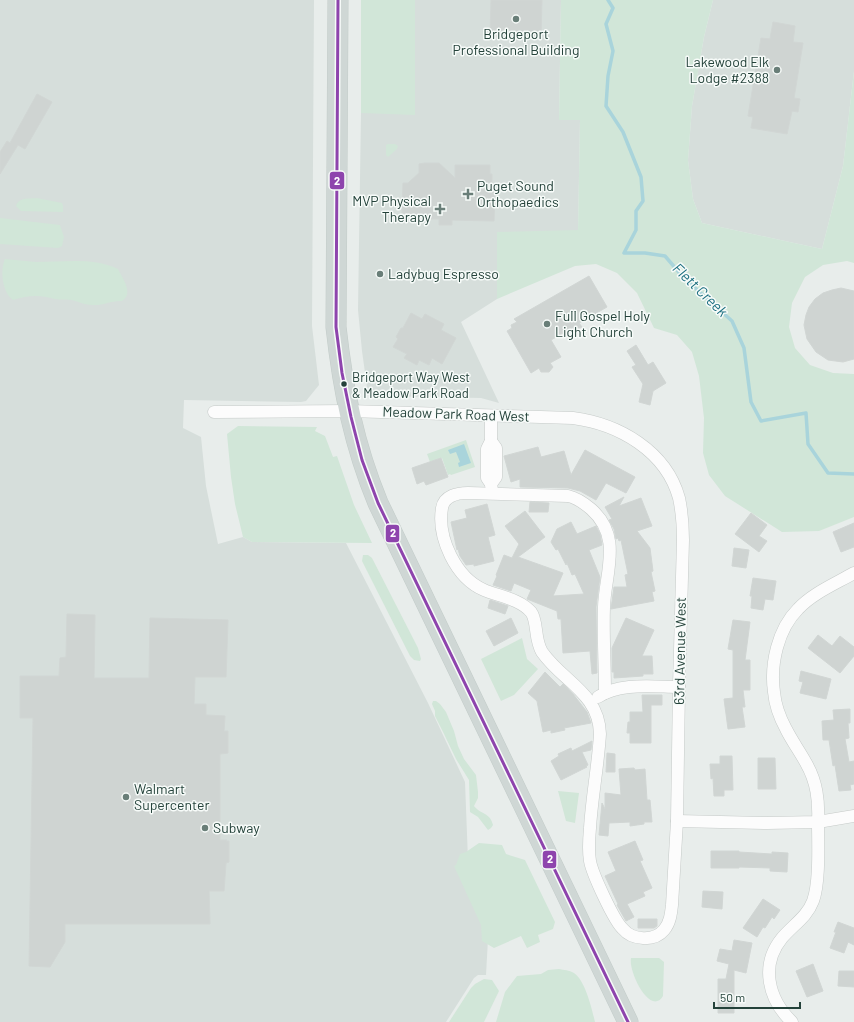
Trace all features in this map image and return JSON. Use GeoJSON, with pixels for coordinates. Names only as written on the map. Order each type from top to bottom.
{"type":"FeatureCollection","features":[{"type":"Feature","properties":{"kind":"main road"},"geometry":{"type":"LineString","coordinates":[[338,0],[336,327],[348,411],[363,464],[378,503],[628,1022]]}},
{"type":"Feature","properties":{"kind":"street","name":"Meadow Park Road West"},"geometry":{"type":"LineString","coordinates":[[214,412],[348,411],[491,416],[539,416],[593,421],[611,427],[630,437],[650,452],[673,482]]}},
{"type":"Feature","properties":{"kind":"street"},"geometry":{"type":"LineString","coordinates":[[491,416],[491,441],[487,449],[487,478],[492,488]]}},
{"type":"Feature","properties":{"kind":"street","name":"63rd Avenue West"},"geometry":{"type":"LineString","coordinates":[[592,704],[598,718],[600,734],[590,821],[590,862],[619,924],[628,934],[642,938],[654,937],[661,933],[668,924],[671,916],[678,821],[679,687],[683,540],[679,498],[673,482]]}},
{"type":"Feature","properties":{"kind":"street"},"geometry":{"type":"LineString","coordinates":[[605,693],[604,609],[611,559],[610,542],[605,527],[599,517],[578,499],[571,496],[492,488],[453,495],[444,502],[442,522],[445,538],[454,562],[467,579],[478,587],[516,602],[529,610],[534,618],[538,644],[544,654],[592,704],[605,693],[629,688],[679,687]]}},
{"type":"Feature","properties":{"kind":"street"},"geometry":{"type":"LineString","coordinates":[[792,1022],[784,1014],[773,997],[769,982],[770,964],[780,942],[805,915],[813,902],[817,880],[817,796],[812,774],[787,730],[775,701],[773,681],[776,655],[786,625],[797,609],[817,594],[854,573]]}},
{"type":"Feature","properties":{"kind":"street"},"geometry":{"type":"LineString","coordinates":[[678,821],[767,824],[818,822],[854,816]]}},
{"type":"Feature","properties":{"kind":"shaded area"},"geometry":{"type":"Polygon","coordinates":[[[0,0],[314,0],[312,326],[319,385],[306,401],[301,402],[184,400],[183,428],[201,437],[206,486],[218,544],[243,537],[252,542],[346,543],[428,703],[465,782],[469,886],[489,921],[486,975],[478,975],[474,978],[446,1022],[0,1022],[0,0]]]}},
{"type":"Feature","properties":{"kind":"shaded area"},"geometry":{"type":"Polygon","coordinates":[[[361,0],[561,0],[559,120],[580,120],[578,231],[497,233],[497,299],[461,322],[499,403],[481,398],[381,396],[372,393],[367,387],[358,310],[361,0]]]}},
{"type":"Feature","properties":{"kind":"shaded area"},"geometry":{"type":"Polygon","coordinates":[[[713,0],[854,0],[854,71],[843,166],[822,249],[702,223],[693,199],[688,160],[692,106],[704,37],[713,0]]]}},
{"type":"Feature","properties":{"kind":"green space"},"geometry":{"type":"Polygon","coordinates":[[[361,0],[415,0],[415,115],[361,113],[361,0]]]}},
{"type":"Feature","properties":{"kind":"green space"},"geometry":{"type":"Polygon","coordinates":[[[561,0],[713,0],[704,37],[692,106],[688,160],[693,199],[702,223],[822,249],[843,166],[854,71],[854,263],[847,261],[823,265],[805,277],[792,303],[789,327],[795,348],[810,365],[833,373],[854,374],[854,517],[819,531],[782,532],[725,496],[709,475],[703,453],[704,418],[699,376],[692,352],[677,335],[654,328],[637,293],[617,273],[596,264],[575,266],[497,299],[497,232],[578,230],[580,120],[559,120],[561,0]]]}},
{"type":"Feature","properties":{"kind":"green space"},"geometry":{"type":"Polygon","coordinates":[[[395,144],[398,146],[397,149],[388,157],[386,155],[386,145],[395,144]]]}},
{"type":"Feature","properties":{"kind":"green space"},"geometry":{"type":"Polygon","coordinates":[[[37,198],[62,203],[63,212],[21,211],[16,206],[19,201],[37,198]]]}},
{"type":"Feature","properties":{"kind":"green space"},"geometry":{"type":"Polygon","coordinates":[[[0,218],[60,225],[64,237],[62,246],[58,248],[0,244],[0,218]]]}},
{"type":"Feature","properties":{"kind":"green space"},"geometry":{"type":"Polygon","coordinates":[[[5,259],[36,262],[88,262],[108,265],[118,269],[125,282],[127,294],[122,301],[114,301],[100,305],[39,296],[29,296],[13,300],[6,292],[3,281],[3,264],[5,259]]]}},
{"type":"Feature","properties":{"kind":"green space"},"geometry":{"type":"Polygon","coordinates":[[[238,426],[317,427],[315,431],[325,436],[333,457],[337,456],[354,505],[372,543],[252,542],[243,537],[235,504],[227,434],[238,426]]]}},
{"type":"Feature","properties":{"kind":"green space"},"geometry":{"type":"Polygon","coordinates":[[[466,440],[475,467],[448,475],[442,458],[430,462],[427,454],[466,440]]]}},
{"type":"Feature","properties":{"kind":"green space"},"geometry":{"type":"Polygon","coordinates":[[[363,555],[368,555],[372,558],[418,648],[421,659],[420,661],[414,660],[410,656],[362,561],[363,555]]]}},
{"type":"Feature","properties":{"kind":"green space"},"geometry":{"type":"Polygon","coordinates":[[[522,638],[527,659],[538,669],[514,695],[501,701],[481,659],[522,638]]]}},
{"type":"Feature","properties":{"kind":"green space"},"geometry":{"type":"Polygon","coordinates":[[[433,701],[440,704],[446,712],[464,759],[476,775],[478,798],[474,806],[488,816],[492,821],[493,825],[488,830],[478,817],[470,812],[469,780],[456,759],[435,716],[435,711],[432,704],[433,701]]]}},
{"type":"Feature","properties":{"kind":"green space"},"geometry":{"type":"Polygon","coordinates":[[[558,791],[579,793],[575,823],[566,821],[558,791]]]}},
{"type":"Feature","properties":{"kind":"green space"},"geometry":{"type":"Polygon","coordinates":[[[479,843],[502,845],[506,854],[525,860],[555,922],[553,929],[538,935],[540,942],[527,948],[521,936],[494,948],[482,941],[481,925],[454,866],[456,865],[460,854],[466,852],[479,843]]]}},
{"type":"Feature","properties":{"kind":"green space"},"geometry":{"type":"Polygon","coordinates":[[[631,958],[659,958],[664,962],[663,996],[658,1001],[652,1001],[646,997],[641,990],[633,972],[631,958]]]}},
{"type":"Feature","properties":{"kind":"green space"},"geometry":{"type":"Polygon","coordinates":[[[559,969],[574,973],[582,982],[588,995],[595,1022],[496,1022],[505,992],[517,976],[541,974],[548,970],[559,969]]]}},
{"type":"Feature","properties":{"kind":"green space"},"geometry":{"type":"Polygon","coordinates":[[[484,979],[492,980],[499,991],[484,1022],[449,1022],[471,988],[484,979]]]}},
{"type":"Feature","properties":{"kind":"water"},"geometry":{"type":"Polygon","coordinates":[[[464,444],[471,463],[459,467],[458,463],[460,462],[456,452],[450,454],[448,450],[464,444]]]}},
{"type":"Feature","properties":{"kind":"building","name":"Bridgeport Professional Building"},"geometry":{"type":"Polygon","coordinates":[[[491,0],[542,0],[541,38],[490,37],[491,0]]]}},
{"type":"Feature","properties":{"kind":"building","name":"Lakewood Elk Lodge #2388"},"geometry":{"type":"Polygon","coordinates":[[[773,22],[795,26],[793,42],[803,43],[794,98],[800,99],[798,112],[792,111],[787,134],[751,128],[753,117],[748,116],[761,38],[770,39],[773,22]]]}},
{"type":"Feature","properties":{"kind":"building"},"geometry":{"type":"Polygon","coordinates":[[[37,94],[52,102],[25,149],[18,145],[0,174],[0,152],[7,141],[10,143],[37,94]]]}},
{"type":"Feature","properties":{"kind":"building"},"geometry":{"type":"Polygon","coordinates":[[[439,163],[455,178],[455,165],[490,165],[490,174],[492,174],[492,191],[495,191],[494,221],[452,220],[452,225],[439,225],[439,219],[409,219],[409,214],[402,213],[403,183],[408,183],[419,173],[419,164],[439,163]]]}},
{"type":"Feature","properties":{"kind":"building","name":"Full Gospel Holy Light Church"},"geometry":{"type":"Polygon","coordinates":[[[589,276],[607,307],[579,323],[582,327],[574,331],[572,328],[551,340],[561,357],[550,363],[553,367],[549,372],[541,372],[539,368],[531,373],[507,331],[512,328],[511,325],[517,322],[514,319],[589,276]]]}},
{"type":"Feature","properties":{"kind":"building"},"geometry":{"type":"Polygon","coordinates":[[[841,288],[854,291],[854,359],[843,362],[828,360],[816,352],[807,339],[804,325],[809,307],[815,299],[823,293],[841,288]]]}},
{"type":"Feature","properties":{"kind":"building"},"geometry":{"type":"Polygon","coordinates":[[[411,313],[422,319],[425,314],[444,324],[441,330],[456,338],[442,364],[432,358],[429,365],[419,360],[417,365],[404,358],[407,354],[393,347],[398,339],[396,337],[411,313]]]}},
{"type":"Feature","properties":{"kind":"building"},"geometry":{"type":"Polygon","coordinates":[[[636,345],[648,365],[653,362],[666,383],[653,391],[650,405],[639,402],[643,384],[632,367],[636,365],[627,351],[636,345]]]}},
{"type":"Feature","properties":{"kind":"building"},"geometry":{"type":"Polygon","coordinates":[[[538,447],[541,457],[564,451],[571,475],[585,450],[635,477],[626,493],[606,483],[596,500],[580,491],[568,488],[520,487],[520,479],[511,482],[504,456],[538,447]]]}},
{"type":"Feature","properties":{"kind":"building"},"geometry":{"type":"Polygon","coordinates":[[[441,458],[448,477],[426,485],[424,481],[417,484],[412,468],[441,458]]]}},
{"type":"Feature","properties":{"kind":"building"},"geometry":{"type":"Polygon","coordinates":[[[624,497],[619,506],[641,498],[652,526],[637,531],[650,548],[653,571],[651,572],[655,591],[652,592],[654,601],[611,609],[614,587],[627,587],[625,575],[628,574],[621,540],[619,541],[618,538],[616,539],[614,529],[609,520],[612,519],[605,507],[624,497]]]}},
{"type":"Feature","properties":{"kind":"building"},"geometry":{"type":"Polygon","coordinates":[[[530,502],[549,503],[548,512],[529,512],[530,502]]]}},
{"type":"Feature","properties":{"kind":"building"},"geometry":{"type":"Polygon","coordinates":[[[487,504],[495,535],[488,537],[494,561],[474,566],[474,564],[466,565],[460,556],[458,549],[457,550],[451,522],[467,518],[465,510],[487,504]]]}},
{"type":"Feature","properties":{"kind":"building"},"geometry":{"type":"Polygon","coordinates":[[[525,511],[545,537],[518,557],[563,573],[553,596],[584,594],[575,574],[572,575],[567,563],[566,565],[558,549],[556,550],[551,542],[557,529],[571,522],[577,534],[596,526],[600,534],[602,545],[589,550],[600,577],[596,607],[597,673],[592,674],[590,651],[563,653],[561,619],[558,619],[557,611],[527,599],[531,590],[514,583],[511,591],[493,585],[504,555],[512,558],[519,544],[505,526],[525,511]]]}},
{"type":"Feature","properties":{"kind":"building"},"geometry":{"type":"Polygon","coordinates":[[[751,513],[767,525],[759,536],[767,541],[759,552],[735,534],[751,513]]]}},
{"type":"Feature","properties":{"kind":"building"},"geometry":{"type":"Polygon","coordinates":[[[854,523],[854,547],[841,552],[833,532],[854,523]]]}},
{"type":"Feature","properties":{"kind":"building"},"geometry":{"type":"Polygon","coordinates":[[[734,548],[749,550],[746,568],[732,566],[734,548]]]}},
{"type":"Feature","properties":{"kind":"building"},"geometry":{"type":"Polygon","coordinates":[[[753,578],[776,581],[773,600],[765,599],[763,610],[751,608],[752,596],[750,596],[753,578]]]}},
{"type":"Feature","properties":{"kind":"building"},"geometry":{"type":"Polygon","coordinates":[[[490,600],[508,606],[505,614],[488,608],[490,600]]]}},
{"type":"Feature","properties":{"kind":"building","name":"Walmart Supercenter"},"geometry":{"type":"Polygon","coordinates":[[[67,614],[95,615],[94,678],[149,678],[150,618],[228,620],[226,677],[195,677],[194,704],[206,704],[206,715],[225,716],[224,731],[228,731],[228,753],[220,754],[220,840],[229,841],[229,862],[226,863],[224,891],[209,891],[210,924],[65,924],[65,942],[50,967],[29,966],[33,718],[20,718],[20,676],[59,676],[60,658],[66,657],[67,614]]]}},
{"type":"Feature","properties":{"kind":"building"},"geometry":{"type":"Polygon","coordinates":[[[511,618],[518,633],[494,646],[486,631],[511,618]]]}},
{"type":"Feature","properties":{"kind":"building"},"geometry":{"type":"Polygon","coordinates":[[[626,618],[654,630],[642,656],[652,656],[653,674],[614,678],[614,672],[612,672],[612,648],[626,618]]]}},
{"type":"Feature","properties":{"kind":"building"},"geometry":{"type":"Polygon","coordinates":[[[733,620],[750,622],[745,660],[750,660],[750,690],[743,690],[745,707],[742,707],[745,727],[728,729],[724,699],[733,698],[733,650],[728,649],[733,620]]]}},
{"type":"Feature","properties":{"kind":"building"},"geometry":{"type":"Polygon","coordinates":[[[818,635],[832,646],[840,636],[854,647],[854,656],[840,673],[808,648],[818,635]]]}},
{"type":"Feature","properties":{"kind":"building"},"geometry":{"type":"Polygon","coordinates":[[[801,671],[831,679],[826,699],[800,693],[803,682],[799,681],[801,671]]]}},
{"type":"Feature","properties":{"kind":"building"},"geometry":{"type":"Polygon","coordinates":[[[545,672],[560,687],[563,684],[573,694],[587,712],[591,723],[564,728],[565,730],[551,733],[551,730],[543,732],[537,701],[528,693],[545,672]]]}},
{"type":"Feature","properties":{"kind":"building"},"geometry":{"type":"Polygon","coordinates":[[[642,695],[662,695],[662,705],[651,705],[651,743],[630,743],[630,733],[627,733],[628,722],[630,722],[630,712],[643,712],[642,695]]]}},
{"type":"Feature","properties":{"kind":"building"},"geometry":{"type":"Polygon","coordinates":[[[850,709],[850,723],[848,723],[849,738],[845,739],[849,762],[854,761],[854,784],[850,785],[851,790],[839,791],[829,740],[823,740],[822,721],[834,720],[833,710],[850,709]]]}},
{"type":"Feature","properties":{"kind":"building"},"geometry":{"type":"Polygon","coordinates":[[[592,741],[591,750],[582,752],[588,765],[586,766],[587,767],[561,780],[551,761],[559,756],[558,754],[571,748],[572,751],[592,741]]]}},
{"type":"Feature","properties":{"kind":"building"},"geometry":{"type":"Polygon","coordinates":[[[607,753],[615,754],[615,772],[606,772],[607,753]]]}},
{"type":"Feature","properties":{"kind":"building"},"geometry":{"type":"Polygon","coordinates":[[[720,756],[732,756],[733,790],[724,790],[724,796],[714,796],[713,778],[711,779],[710,764],[720,764],[720,756]]]}},
{"type":"Feature","properties":{"kind":"building"},"geometry":{"type":"Polygon","coordinates":[[[758,758],[775,758],[776,789],[758,789],[758,758]]]}},
{"type":"Feature","properties":{"kind":"building"},"geometry":{"type":"Polygon","coordinates":[[[634,768],[635,770],[645,769],[647,800],[650,800],[652,822],[644,822],[644,824],[630,826],[630,822],[609,823],[608,836],[599,835],[602,803],[605,809],[605,793],[621,795],[619,769],[634,768]]]}},
{"type":"Feature","properties":{"kind":"building"},"geometry":{"type":"Polygon","coordinates":[[[635,841],[643,860],[640,861],[652,888],[643,892],[645,896],[627,904],[634,917],[626,921],[617,905],[618,904],[605,876],[616,871],[608,852],[635,841]]]}},
{"type":"Feature","properties":{"kind":"building"},"geometry":{"type":"Polygon","coordinates":[[[711,851],[739,851],[772,854],[772,852],[788,853],[787,872],[770,871],[770,868],[711,868],[711,851]]]}},
{"type":"Feature","properties":{"kind":"building"},"geometry":{"type":"Polygon","coordinates":[[[703,891],[723,892],[722,909],[702,907],[703,891]]]}},
{"type":"Feature","properties":{"kind":"building"},"geometry":{"type":"Polygon","coordinates":[[[763,899],[780,910],[774,919],[772,917],[765,928],[763,927],[757,937],[743,928],[763,899]]]}},
{"type":"Feature","properties":{"kind":"building"},"geometry":{"type":"Polygon","coordinates":[[[638,919],[657,919],[657,926],[654,928],[638,928],[638,919]]]}},
{"type":"Feature","properties":{"kind":"building"},"geometry":{"type":"Polygon","coordinates":[[[838,922],[854,928],[854,945],[848,942],[844,953],[830,948],[838,922]]]}},
{"type":"Feature","properties":{"kind":"building"},"geometry":{"type":"Polygon","coordinates":[[[734,940],[752,943],[746,973],[734,970],[734,1013],[718,1013],[718,979],[726,979],[729,964],[717,961],[720,949],[732,951],[734,940]]]}},
{"type":"Feature","properties":{"kind":"building"},"geometry":{"type":"Polygon","coordinates":[[[813,964],[823,991],[807,997],[796,971],[813,964]]]}},
{"type":"Feature","properties":{"kind":"building"},"geometry":{"type":"Polygon","coordinates":[[[839,971],[854,971],[854,987],[838,986],[839,971]]]}},
{"type":"Feature","properties":{"kind":"waterway","name":"Flett Creek"},"geometry":{"type":"LineString","coordinates":[[608,0],[613,8],[606,24],[613,51],[608,76],[606,106],[623,132],[641,177],[643,201],[636,211],[636,230],[624,253],[645,253],[665,256],[683,277],[732,321],[744,348],[751,402],[761,421],[806,413],[808,444],[828,473],[854,474]]}},
{"type":"Feature","properties":{"kind":"transit line","name":"2"},"geometry":{"type":"LineString","coordinates":[[338,0],[336,327],[342,373],[362,460],[378,503],[628,1022]]}},
{"type":"Feature","properties":{"kind":"place","name":"Bridgeport Professional Building"},"geometry":{"type":"Point","coordinates":[516,19]}},
{"type":"Feature","properties":{"kind":"place","name":"Lakewood Elk Lodge #2388"},"geometry":{"type":"Point","coordinates":[777,70]}},
{"type":"Feature","properties":{"kind":"place","name":"Puget Sound Orthopaedics"},"geometry":{"type":"Point","coordinates":[468,194]}},
{"type":"Feature","properties":{"kind":"place","name":"MVP Physical Therapy"},"geometry":{"type":"Point","coordinates":[440,209]}},
{"type":"Feature","properties":{"kind":"place","name":"Ladybug Espresso"},"geometry":{"type":"Point","coordinates":[380,274]}},
{"type":"Feature","properties":{"kind":"place","name":"Full Gospel Holy Light Church"},"geometry":{"type":"Point","coordinates":[547,324]}},
{"type":"Feature","properties":{"kind":"place","name":"Bridgeport Way West & Meadow Park Road"},"geometry":{"type":"Point","coordinates":[344,384]}},
{"type":"Feature","properties":{"kind":"place","name":"Walmart Supercenter"},"geometry":{"type":"Point","coordinates":[126,797]}},
{"type":"Feature","properties":{"kind":"place","name":"Subway"},"geometry":{"type":"Point","coordinates":[205,828]}}]}
